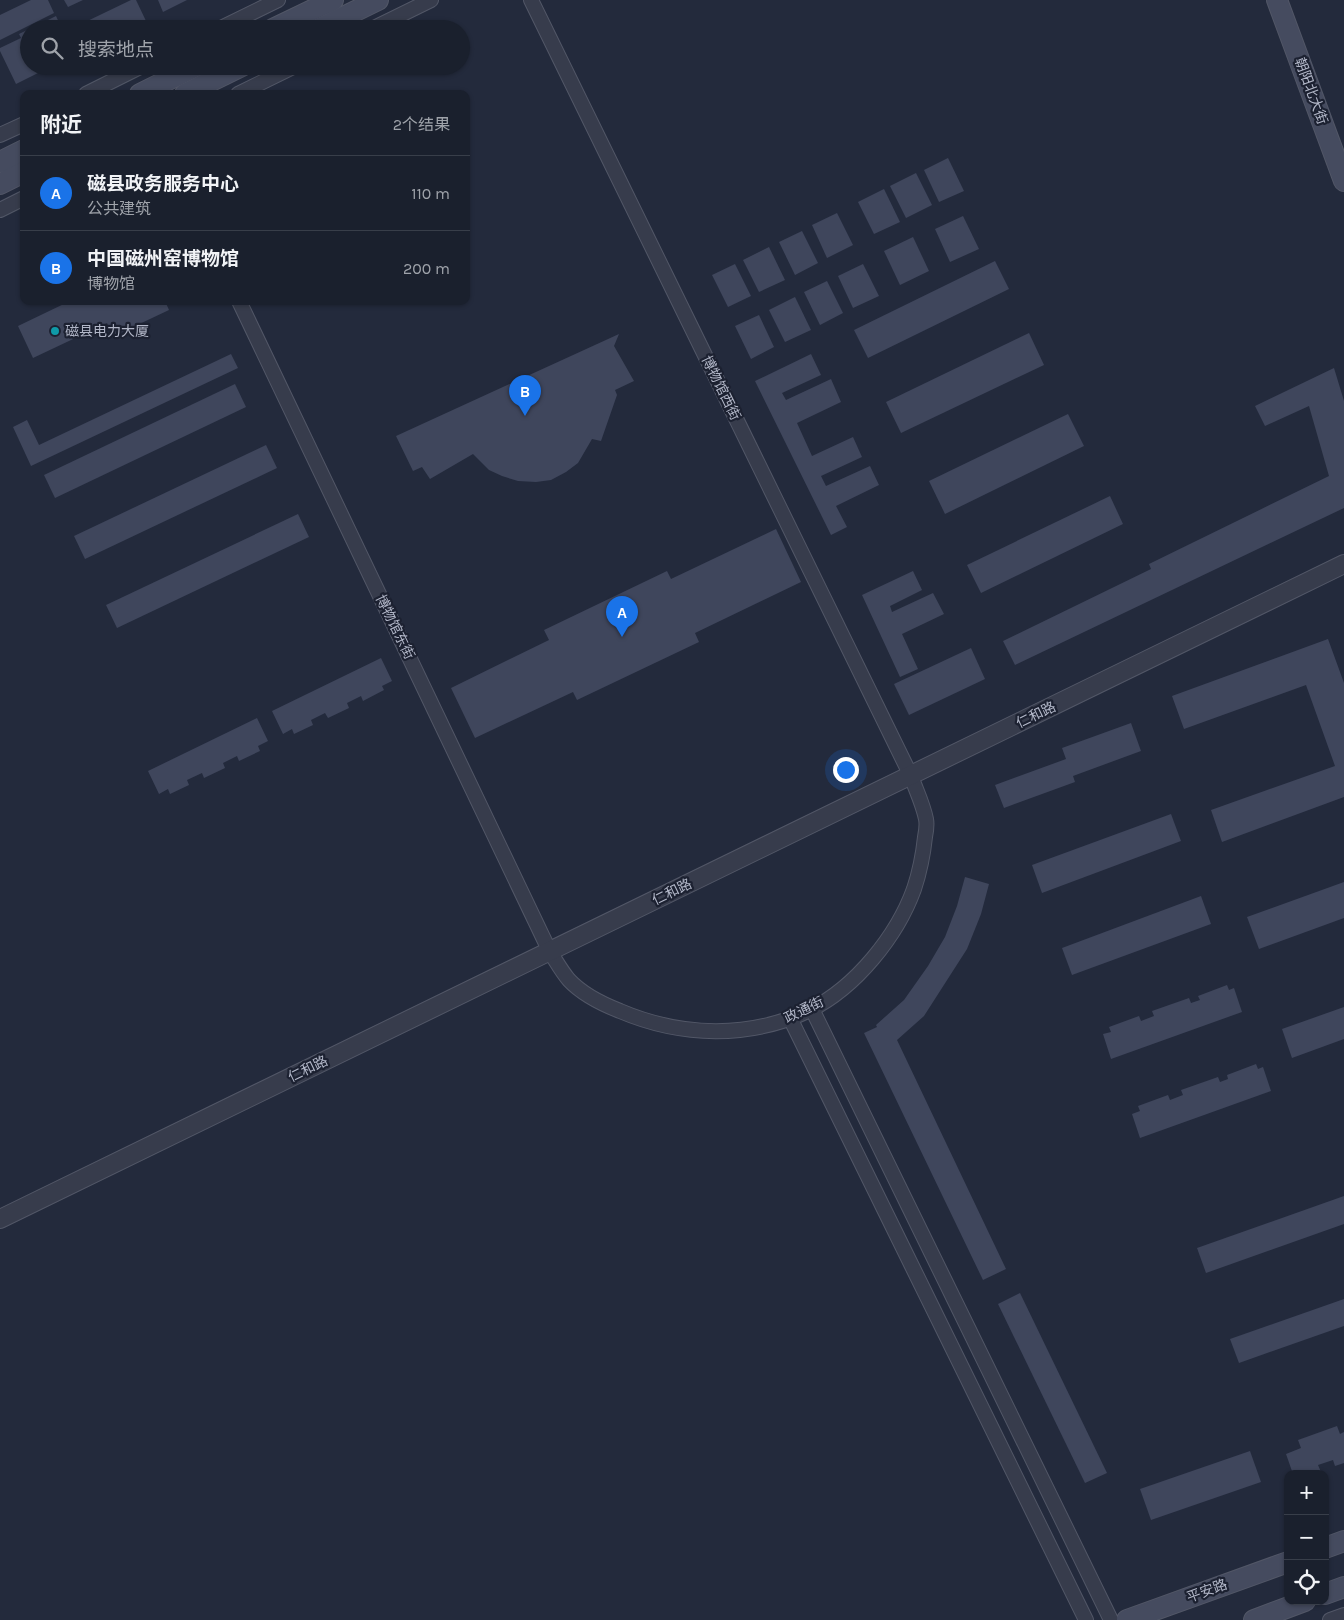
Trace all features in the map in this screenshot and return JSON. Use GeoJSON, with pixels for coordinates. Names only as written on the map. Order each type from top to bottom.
{"type":"FeatureCollection","features":[{"type":"Feature","properties":{"kind":"main road"},"geometry":{"type":"LineString","coordinates":[[291,20],[332,0]]}},
{"type":"Feature","properties":{"kind":"main road"},"geometry":{"type":"LineString","coordinates":[[337,20],[378,0]]}},
{"type":"Feature","properties":{"kind":"main road","name":"朝阳北大街"},"geometry":{"type":"LineString","coordinates":[[1278,0],[1344,182]]}},
{"type":"Feature","properties":{"kind":"main road"},"geometry":{"type":"LineString","coordinates":[[148,90],[178,75]]}},
{"type":"Feature","properties":{"kind":"main road"},"geometry":{"type":"LineString","coordinates":[[194,90],[224,75]]}},
{"type":"Feature","properties":{"kind":"main road"},"geometry":{"type":"LineString","coordinates":[[0,162],[20,152]]}},
{"type":"Feature","properties":{"kind":"main road"},"geometry":{"type":"LineString","coordinates":[[0,184],[20,174]]}},
{"type":"Feature","properties":{"kind":"main road"},"geometry":{"type":"LineString","coordinates":[[1329,1547],[1344,1541]]}},
{"type":"Feature","properties":{"kind":"main road","name":"平安路"},"geometry":{"type":"LineString","coordinates":[[1126,1620],[1284,1563]]}},
{"type":"Feature","properties":{"kind":"main road"},"geometry":{"type":"LineString","coordinates":[[1329,1593],[1344,1587]]}},
{"type":"Feature","properties":{"kind":"main road"},"geometry":{"type":"LineString","coordinates":[[1262,1619],[1295,1605]]}},
{"type":"Feature","properties":{"kind":"street"},"geometry":{"type":"LineString","coordinates":[[237,20],[278,0]]}},
{"type":"Feature","properties":{"kind":"street"},"geometry":{"type":"LineString","coordinates":[[390,20],[431,0]]}},
{"type":"Feature","properties":{"kind":"street","name":"博物馆西街"},"geometry":{"type":"LineString","coordinates":[[531,0],[911,776]]}},
{"type":"Feature","properties":{"kind":"street"},"geometry":{"type":"LineString","coordinates":[[94,90],[124,75]]}},
{"type":"Feature","properties":{"kind":"street"},"geometry":{"type":"LineString","coordinates":[[246,90],[277,75]]}},
{"type":"Feature","properties":{"kind":"street"},"geometry":{"type":"LineString","coordinates":[[0,135],[20,126]]}},
{"type":"Feature","properties":{"kind":"street"},"geometry":{"type":"LineString","coordinates":[[0,210],[20,200]]}},
{"type":"Feature","properties":{"kind":"street","name":"博物馆东街"},"geometry":{"type":"LineString","coordinates":[[241,305],[550,952]]}},
{"type":"Feature","properties":{"kind":"street","name":"仁和路"},"geometry":{"type":"LineString","coordinates":[[0,1219],[1344,564]]}},
{"type":"Feature","properties":{"kind":"street","name":"政通街"},"geometry":{"type":"LineString","coordinates":[[550,952],[568,980],[591,998],[644,1021],[676,1029],[714,1032],[754,1028],[790,1018],[812,1009],[840,991],[862,970],[889,938],[908,906],[922,866],[927,820],[911,776]]}},
{"type":"Feature","properties":{"kind":"street"},"geometry":{"type":"LineString","coordinates":[[812,1009],[1111,1620]]}},
{"type":"Feature","properties":{"kind":"street"},"geometry":{"type":"LineString","coordinates":[[790,1018],[1086,1620]]}},
{"type":"Feature","properties":{"kind":"street"},"geometry":{"type":"LineString","coordinates":[[1330,1620],[1344,1615]]}},
{"type":"Feature","properties":{"kind":"building"},"geometry":{"type":"Polygon","coordinates":[[[31,0],[48,0],[54,13],[40,20],[20,20],[20,30],[0,40],[0,15],[31,0]]]}},
{"type":"Feature","properties":{"kind":"building"},"geometry":{"type":"Polygon","coordinates":[[[64,0],[83,0],[68,7],[64,0]]]}},
{"type":"Feature","properties":{"kind":"building"},"geometry":{"type":"Polygon","coordinates":[[[131,0],[136,0],[146,20],[89,20],[131,0]]]}},
{"type":"Feature","properties":{"kind":"building"},"geometry":{"type":"Polygon","coordinates":[[[158,0],[187,0],[163,12],[158,0]]]}},
{"type":"Feature","properties":{"kind":"building"},"geometry":{"type":"Polygon","coordinates":[[[56,16],[58,20],[48,20],[56,16]]]}},
{"type":"Feature","properties":{"kind":"building"},"geometry":{"type":"Polygon","coordinates":[[[20,38],[20,75],[34,75],[16,84],[0,48],[20,38]]]}},
{"type":"Feature","properties":{"kind":"building"},"geometry":{"type":"Polygon","coordinates":[[[948,158],[964,191],[939,202],[924,170],[948,158]]]}},
{"type":"Feature","properties":{"kind":"building"},"geometry":{"type":"Polygon","coordinates":[[[916,173],[932,205],[906,218],[890,186],[916,173]]]}},
{"type":"Feature","properties":{"kind":"building"},"geometry":{"type":"Polygon","coordinates":[[[884,189],[900,222],[874,234],[858,202],[884,189]]]}},
{"type":"Feature","properties":{"kind":"building"},"geometry":{"type":"Polygon","coordinates":[[[837,213],[853,245],[827,258],[812,225],[837,213]]]}},
{"type":"Feature","properties":{"kind":"building"},"geometry":{"type":"Polygon","coordinates":[[[963,216],[979,249],[950,262],[935,229],[963,216]]]}},
{"type":"Feature","properties":{"kind":"building"},"geometry":{"type":"Polygon","coordinates":[[[802,231],[818,263],[795,275],[779,242],[802,231]]]}},
{"type":"Feature","properties":{"kind":"building"},"geometry":{"type":"Polygon","coordinates":[[[913,237],[929,271],[900,285],[884,251],[913,237]]]}},
{"type":"Feature","properties":{"kind":"building"},"geometry":{"type":"Polygon","coordinates":[[[769,247],[785,280],[759,292],[743,260],[769,247]]]}},
{"type":"Feature","properties":{"kind":"building"},"geometry":{"type":"Polygon","coordinates":[[[995,261],[1009,289],[868,358],[854,330],[995,261]]]}},
{"type":"Feature","properties":{"kind":"building"},"geometry":{"type":"Polygon","coordinates":[[[735,264],[751,296],[728,307],[712,275],[735,264]]]}},
{"type":"Feature","properties":{"kind":"building"},"geometry":{"type":"Polygon","coordinates":[[[863,264],[879,296],[853,308],[838,276],[863,264]]]}},
{"type":"Feature","properties":{"kind":"building"},"geometry":{"type":"Polygon","coordinates":[[[827,281],[843,313],[820,325],[804,292],[827,281]]]}},
{"type":"Feature","properties":{"kind":"building"},"geometry":{"type":"Polygon","coordinates":[[[795,297],[811,330],[785,342],[769,310],[795,297]]]}},
{"type":"Feature","properties":{"kind":"building","name":"磁县电力大厦"},"geometry":{"type":"Polygon","coordinates":[[[62,305],[167,305],[169,310],[114,336],[107,323],[33,358],[18,326],[62,305]]]}},
{"type":"Feature","properties":{"kind":"building"},"geometry":{"type":"Polygon","coordinates":[[[759,315],[774,347],[751,359],[735,326],[759,315]]]}},
{"type":"Feature","properties":{"kind":"building"},"geometry":{"type":"Polygon","coordinates":[[[1029,333],[1044,365],[901,433],[886,402],[1029,333]]]}},
{"type":"Feature","properties":{"kind":"building"},"geometry":{"type":"Polygon","coordinates":[[[619,334],[614,346],[634,381],[615,390],[617,395],[601,441],[592,439],[578,463],[566,472],[551,480],[536,482],[518,481],[489,470],[473,454],[430,479],[422,467],[413,471],[396,436],[619,334]]]}},
{"type":"Feature","properties":{"kind":"building"},"geometry":{"type":"Polygon","coordinates":[[[231,354],[238,368],[31,466],[13,427],[27,420],[39,445],[231,354]]]}},
{"type":"Feature","properties":{"kind":"building"},"geometry":{"type":"Polygon","coordinates":[[[811,354],[821,375],[782,393],[786,400],[831,379],[841,402],[797,423],[812,456],[853,437],[862,457],[821,476],[826,486],[870,466],[879,485],[836,506],[847,527],[831,535],[755,381],[811,354]]]}},
{"type":"Feature","properties":{"kind":"building"},"geometry":{"type":"Polygon","coordinates":[[[1334,368],[1344,401],[1344,508],[1015,665],[1003,641],[1151,569],[1149,564],[1329,476],[1309,406],[1265,426],[1255,406],[1334,368]]]}},
{"type":"Feature","properties":{"kind":"building"},"geometry":{"type":"Polygon","coordinates":[[[235,384],[246,407],[55,498],[44,475],[235,384]]]}},
{"type":"Feature","properties":{"kind":"building"},"geometry":{"type":"Polygon","coordinates":[[[1068,414],[1084,446],[945,514],[929,481],[1068,414]]]}},
{"type":"Feature","properties":{"kind":"building"},"geometry":{"type":"Polygon","coordinates":[[[266,445],[277,468],[85,559],[74,536],[266,445]]]}},
{"type":"Feature","properties":{"kind":"building"},"geometry":{"type":"Polygon","coordinates":[[[1110,496],[1123,524],[981,593],[967,565],[1110,496]]]}},
{"type":"Feature","properties":{"kind":"building"},"geometry":{"type":"Polygon","coordinates":[[[298,514],[309,537],[117,628],[106,605],[298,514]]]}},
{"type":"Feature","properties":{"kind":"building"},"geometry":{"type":"Polygon","coordinates":[[[776,529],[801,582],[695,633],[699,642],[577,700],[573,692],[475,738],[451,688],[549,640],[544,630],[667,571],[671,579],[776,529]]]}},
{"type":"Feature","properties":{"kind":"building"},"geometry":{"type":"Polygon","coordinates":[[[913,571],[922,590],[890,606],[892,612],[933,593],[944,614],[902,634],[918,669],[900,677],[862,595],[913,571]]]}},
{"type":"Feature","properties":{"kind":"building"},"geometry":{"type":"Polygon","coordinates":[[[1328,639],[1344,683],[1344,797],[1222,842],[1211,810],[1335,766],[1306,685],[1184,729],[1172,696],[1328,639]]]}},
{"type":"Feature","properties":{"kind":"building"},"geometry":{"type":"Polygon","coordinates":[[[971,648],[985,679],[909,715],[894,684],[971,648]]]}},
{"type":"Feature","properties":{"kind":"building"},"geometry":{"type":"Polygon","coordinates":[[[381,658],[392,681],[382,686],[384,690],[363,701],[361,696],[347,703],[349,708],[328,718],[325,713],[311,720],[313,725],[294,734],[292,729],[283,734],[272,711],[381,658]]]}},
{"type":"Feature","properties":{"kind":"building"},"geometry":{"type":"Polygon","coordinates":[[[257,718],[268,741],[258,746],[260,751],[239,761],[237,756],[223,763],[225,768],[204,778],[202,773],[187,780],[189,785],[170,794],[168,789],[159,794],[148,771],[257,718]]]}},
{"type":"Feature","properties":{"kind":"building"},"geometry":{"type":"Polygon","coordinates":[[[1131,723],[1141,751],[1073,776],[1075,782],[1004,808],[995,785],[1066,759],[1062,748],[1131,723]]]}},
{"type":"Feature","properties":{"kind":"building"},"geometry":{"type":"Polygon","coordinates":[[[1171,814],[1181,841],[1042,893],[1032,865],[1171,814]]]}},
{"type":"Feature","properties":{"kind":"building"},"geometry":{"type":"Polygon","coordinates":[[[965,877],[989,884],[981,914],[967,949],[924,1016],[897,1040],[1006,1269],[983,1280],[864,1033],[877,1027],[876,1025],[904,1000],[928,966],[945,937],[957,906],[965,877]]]}},
{"type":"Feature","properties":{"kind":"building"},"geometry":{"type":"Polygon","coordinates":[[[1344,882],[1344,918],[1259,949],[1247,917],[1344,882]]]}},
{"type":"Feature","properties":{"kind":"building"},"geometry":{"type":"Polygon","coordinates":[[[1201,896],[1211,924],[1072,975],[1062,948],[1201,896]]]}},
{"type":"Feature","properties":{"kind":"building"},"geometry":{"type":"Polygon","coordinates":[[[1227,985],[1229,990],[1234,988],[1242,1012],[1111,1059],[1103,1034],[1111,1032],[1109,1027],[1139,1016],[1141,1021],[1154,1016],[1152,1011],[1189,998],[1191,1003],[1200,1000],[1198,996],[1227,985]]]}},
{"type":"Feature","properties":{"kind":"building"},"geometry":{"type":"Polygon","coordinates":[[[1344,1007],[1344,1039],[1292,1058],[1282,1029],[1344,1007]]]}},
{"type":"Feature","properties":{"kind":"building"},"geometry":{"type":"Polygon","coordinates":[[[1256,1064],[1258,1069],[1263,1067],[1271,1091],[1140,1138],[1132,1114],[1140,1111],[1138,1106],[1168,1095],[1170,1100],[1183,1095],[1181,1090],[1218,1077],[1220,1082],[1228,1079],[1227,1075],[1256,1064]]]}},
{"type":"Feature","properties":{"kind":"building"},"geometry":{"type":"Polygon","coordinates":[[[1344,1196],[1344,1224],[1206,1273],[1197,1248],[1344,1196]]]}},
{"type":"Feature","properties":{"kind":"building"},"geometry":{"type":"Polygon","coordinates":[[[1020,1293],[1107,1473],[1085,1483],[998,1304],[1020,1293]]]}},
{"type":"Feature","properties":{"kind":"building"},"geometry":{"type":"Polygon","coordinates":[[[1344,1299],[1344,1326],[1239,1363],[1230,1339],[1344,1299]]]}},
{"type":"Feature","properties":{"kind":"building"},"geometry":{"type":"Polygon","coordinates":[[[1337,1426],[1340,1434],[1344,1432],[1344,1463],[1335,1466],[1333,1460],[1318,1465],[1320,1470],[1292,1470],[1286,1454],[1301,1448],[1298,1440],[1337,1426]]]}},
{"type":"Feature","properties":{"kind":"building"},"geometry":{"type":"Polygon","coordinates":[[[1250,1451],[1261,1482],[1151,1520],[1140,1489],[1250,1451]]]}},
{"type":"Feature","properties":{"kind":"place","name":"磁县电力大厦"},"geometry":{"type":"Point","coordinates":[55,331]}},
{"type":"Feature","properties":{"kind":"place","name":"中国磁州窑博物馆"},"geometry":{"type":"Point","coordinates":[525,416]}},
{"type":"Feature","properties":{"kind":"place","name":"磁县政务服务中心"},"geometry":{"type":"Point","coordinates":[622,637]}}]}
